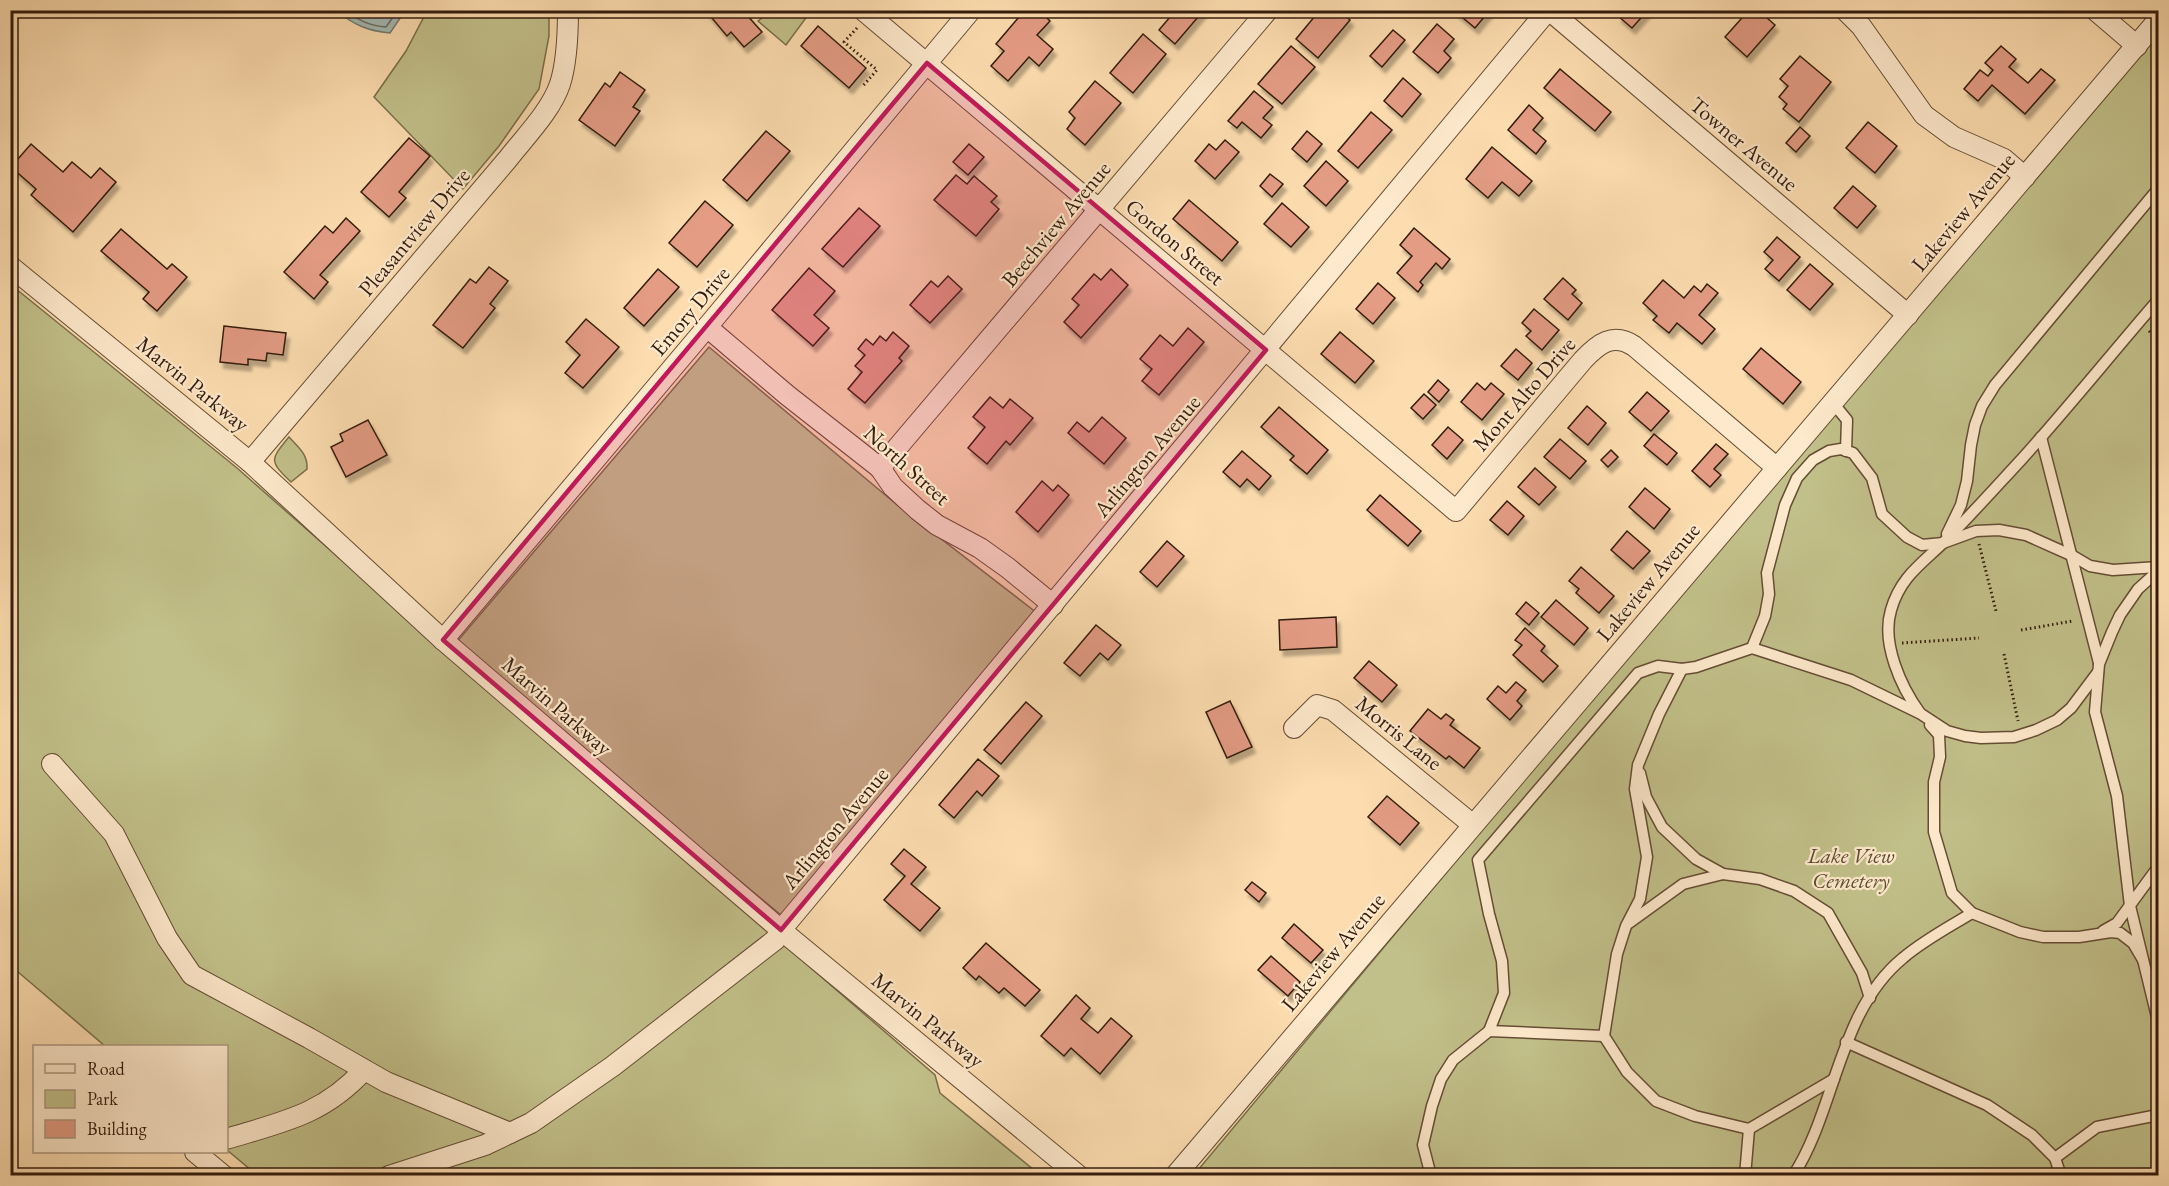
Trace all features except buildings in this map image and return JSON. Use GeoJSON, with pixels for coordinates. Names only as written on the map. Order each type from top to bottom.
{"type":"FeatureCollection","features":[{"type":"Feature","properties":{"kind":"street","name":"Pleasantview Drive"},"geometry":{"type":"LineString","coordinates":[[250,462],[541,117],[561,80],[568,10]]}},
{"type":"Feature","properties":{"kind":"street","name":"Emory Drive"},"geometry":{"type":"LineString","coordinates":[[443,640],[971,10]]}},
{"type":"Feature","properties":{"kind":"street","name":"Beechview Avenue"},"geometry":{"type":"LineString","coordinates":[[880,468],[1268,10]]}},
{"type":"Feature","properties":{"kind":"street","name":"Towner Avenue"},"geometry":{"type":"LineString","coordinates":[[1548,10],[1908,315]]}},
{"type":"Feature","properties":{"kind":"street","name":"Arlington Avenue"},"geometry":{"type":"LineString","coordinates":[[389,1176],[485,1145],[531,1123],[613,1066],[774,940],[1548,10]]}},
{"type":"Feature","properties":{"kind":"street"},"geometry":{"type":"LineString","coordinates":[[1845,10],[1861,26],[1924,114],[1954,137],[2004,159],[2025,177]]}},
{"type":"Feature","properties":{"kind":"street"},"geometry":{"type":"LineString","coordinates":[[2095,10],[2137,46]]}},
{"type":"Feature","properties":{"kind":"street","name":"Gordon Street"},"geometry":{"type":"LineString","coordinates":[[862,17],[927,63],[1455,511]]}},
{"type":"Feature","properties":{"kind":"street","name":"Lakeview Avenue"},"geometry":{"type":"LineString","coordinates":[[1175,1176],[2158,20]]}},
{"type":"Feature","properties":{"kind":"street","name":"Marvin Parkway"},"geometry":{"type":"LineString","coordinates":[[10,266],[250,462],[443,640],[781,930],[1079,1176]]}},
{"type":"Feature","properties":{"kind":"street","name":"North Street"},"geometry":{"type":"LineString","coordinates":[[707,327],[787,395],[880,468],[893,487],[918,510],[937,525],[980,548],[1053,605]]}},
{"type":"Feature","properties":{"kind":"street","name":"Mont Alto Drive"},"geometry":{"type":"LineString","coordinates":[[1455,511],[1583,360],[1596,348],[1615,339],[1626,341],[1634,346],[1777,468]]}},
{"type":"Feature","properties":{"kind":"street","name":"Morris Lane"},"geometry":{"type":"LineString","coordinates":[[1294,728],[1317,705],[1333,710],[1473,825]]}},
{"type":"Feature","properties":{"kind":"street"},"geometry":{"type":"LineString","coordinates":[[52,764],[114,834],[167,938],[192,975],[309,1038],[386,1083],[510,1133]]}},
{"type":"Feature","properties":{"kind":"street"},"geometry":{"type":"LineString","coordinates":[[228,1138],[296,1118],[313,1110],[340,1094],[364,1070]]}},
{"type":"Feature","properties":{"kind":"street"},"geometry":{"type":"LineString","coordinates":[[196,1153],[224,1176]]}},
{"type":"Feature","properties":{"kind":"lane"},"geometry":{"type":"LineString","coordinates":[[1943,543],[1961,505],[1967,481],[1971,445],[1982,406],[1995,385],[2158,189]]}},
{"type":"Feature","properties":{"kind":"lane"},"geometry":{"type":"LineString","coordinates":[[2158,300],[2041,437],[1943,543],[1906,577],[1896,593],[1890,613],[1891,644],[1896,668],[1903,685],[1921,714],[1939,735],[1941,758],[1934,782],[1934,832],[1952,893],[1972,913],[2020,932],[2043,937],[2079,937],[2100,932],[2117,923],[2158,867]]}},
{"type":"Feature","properties":{"kind":"lane"},"geometry":{"type":"LineString","coordinates":[[1833,403],[1847,420],[1846,451]]}},
{"type":"Feature","properties":{"kind":"lane"},"geometry":{"type":"LineString","coordinates":[[2041,437],[2073,556],[2098,668],[2095,712],[2117,796],[2130,906],[2158,1021]]}},
{"type":"Feature","properties":{"kind":"lane"},"geometry":{"type":"LineString","coordinates":[[1752,648],[1766,616],[1769,594],[1767,573],[1785,505],[1797,478],[1813,460],[1829,451],[1840,450],[1853,453],[1872,478],[1882,514],[1907,537],[1922,545],[1943,543],[1976,531],[1999,530],[2025,535],[2090,566],[2113,570],[2158,569]]}},
{"type":"Feature","properties":{"kind":"lane"},"geometry":{"type":"LineString","coordinates":[[1431,1176],[1423,1145],[1432,1106],[1442,1079],[1453,1060],[1489,1031],[1504,993],[1502,961],[1478,860],[1638,673],[1658,666],[1682,669],[1696,667],[1752,648],[1851,680],[1921,714],[1941,727],[1965,736],[1981,738],[2021,735],[2056,720],[2071,708],[2098,668],[2120,615],[2138,589],[2158,569]]}},
{"type":"Feature","properties":{"kind":"lane"},"geometry":{"type":"LineString","coordinates":[[1682,669],[1638,765],[1635,789],[1647,857],[1640,899],[1626,926],[1617,954],[1604,1036],[1626,1072],[1656,1101],[1695,1116],[1749,1129],[1834,1079]]}},
{"type":"Feature","properties":{"kind":"lane"},"geometry":{"type":"LineString","coordinates":[[1638,765],[1646,797],[1662,827],[1696,859],[1723,874],[1760,879],[1794,891],[1828,913],[1862,973],[1870,998]]}},
{"type":"Feature","properties":{"kind":"lane"},"geometry":{"type":"LineString","coordinates":[[1626,926],[1683,884],[1723,874]]}},
{"type":"Feature","properties":{"kind":"lane"},"geometry":{"type":"LineString","coordinates":[[1793,1176],[1806,1156],[1846,1042],[1870,998],[1902,958],[1972,913]]}},
{"type":"Feature","properties":{"kind":"lane"},"geometry":{"type":"LineString","coordinates":[[2100,932],[2121,933],[2133,942],[2143,960]]}},
{"type":"Feature","properties":{"kind":"lane"},"geometry":{"type":"LineString","coordinates":[[1489,1031],[1604,1036]]}},
{"type":"Feature","properties":{"kind":"lane"},"geometry":{"type":"LineString","coordinates":[[1846,1042],[1987,1106],[2032,1135],[2055,1158],[2061,1176]]}},
{"type":"Feature","properties":{"kind":"lane"},"geometry":{"type":"LineString","coordinates":[[2055,1158],[2097,1127],[2158,1117]]}},
{"type":"Feature","properties":{"kind":"lane"},"geometry":{"type":"LineString","coordinates":[[1745,1176],[1749,1129]]}},
{"type":"Feature","properties":{"kind":"path"},"geometry":{"type":"LineString","coordinates":[[862,17],[844,42],[877,70],[862,87]]}},
{"type":"Feature","properties":{"kind":"path"},"geometry":{"type":"LineString","coordinates":[[1976,531],[1996,612]]}},
{"type":"Feature","properties":{"kind":"path"},"geometry":{"type":"LineString","coordinates":[[2021,630],[2087,618]]}},
{"type":"Feature","properties":{"kind":"path"},"geometry":{"type":"LineString","coordinates":[[1891,644],[1979,638]]}},
{"type":"Feature","properties":{"kind":"path"},"geometry":{"type":"LineString","coordinates":[[2004,654],[2021,735]]}},
{"type":"Feature","properties":{"kind":"highlighted area"},"geometry":{"type":"Polygon","coordinates":[[[927,63],[1266,350],[781,930],[443,640],[927,63]]]}},
{"type":"Feature","properties":{"kind":"green space"},"geometry":{"type":"Polygon","coordinates":[[[773,10],[811,11],[786,45],[758,21],[773,10]]]}},
{"type":"Feature","properties":{"kind":"green space"},"geometry":{"type":"Polygon","coordinates":[[[427,11],[549,11],[549,36],[539,89],[499,146],[463,189],[374,97],[406,51],[427,11]]]}},
{"type":"Feature","properties":{"kind":"green space","name":"Lake View Cemetery"},"geometry":{"type":"Polygon","coordinates":[[[2158,28],[2158,1175],[1193,1176],[1526,777],[2158,28]]]}},
{"type":"Feature","properties":{"kind":"green space"},"geometry":{"type":"Polygon","coordinates":[[[10,284],[237,468],[521,718],[935,1075],[940,1093],[1040,1175],[257,1175],[228,1151],[228,1045],[104,1045],[11,966],[10,284]]]}},
{"type":"Feature","properties":{"kind":"green space"},"geometry":{"type":"Polygon","coordinates":[[[709,347],[896,504],[1037,613],[781,915],[455,644],[709,347]]]}},
{"type":"Feature","properties":{"kind":"green space"},"geometry":{"type":"Polygon","coordinates":[[[289,437],[302,451],[307,464],[307,469],[291,482],[276,465],[275,460],[278,451],[289,437]]]}},
{"type":"Feature","properties":{"kind":"water"},"geometry":{"type":"Polygon","coordinates":[[[337,11],[405,11],[390,33],[362,26],[337,11]]]}}]}
